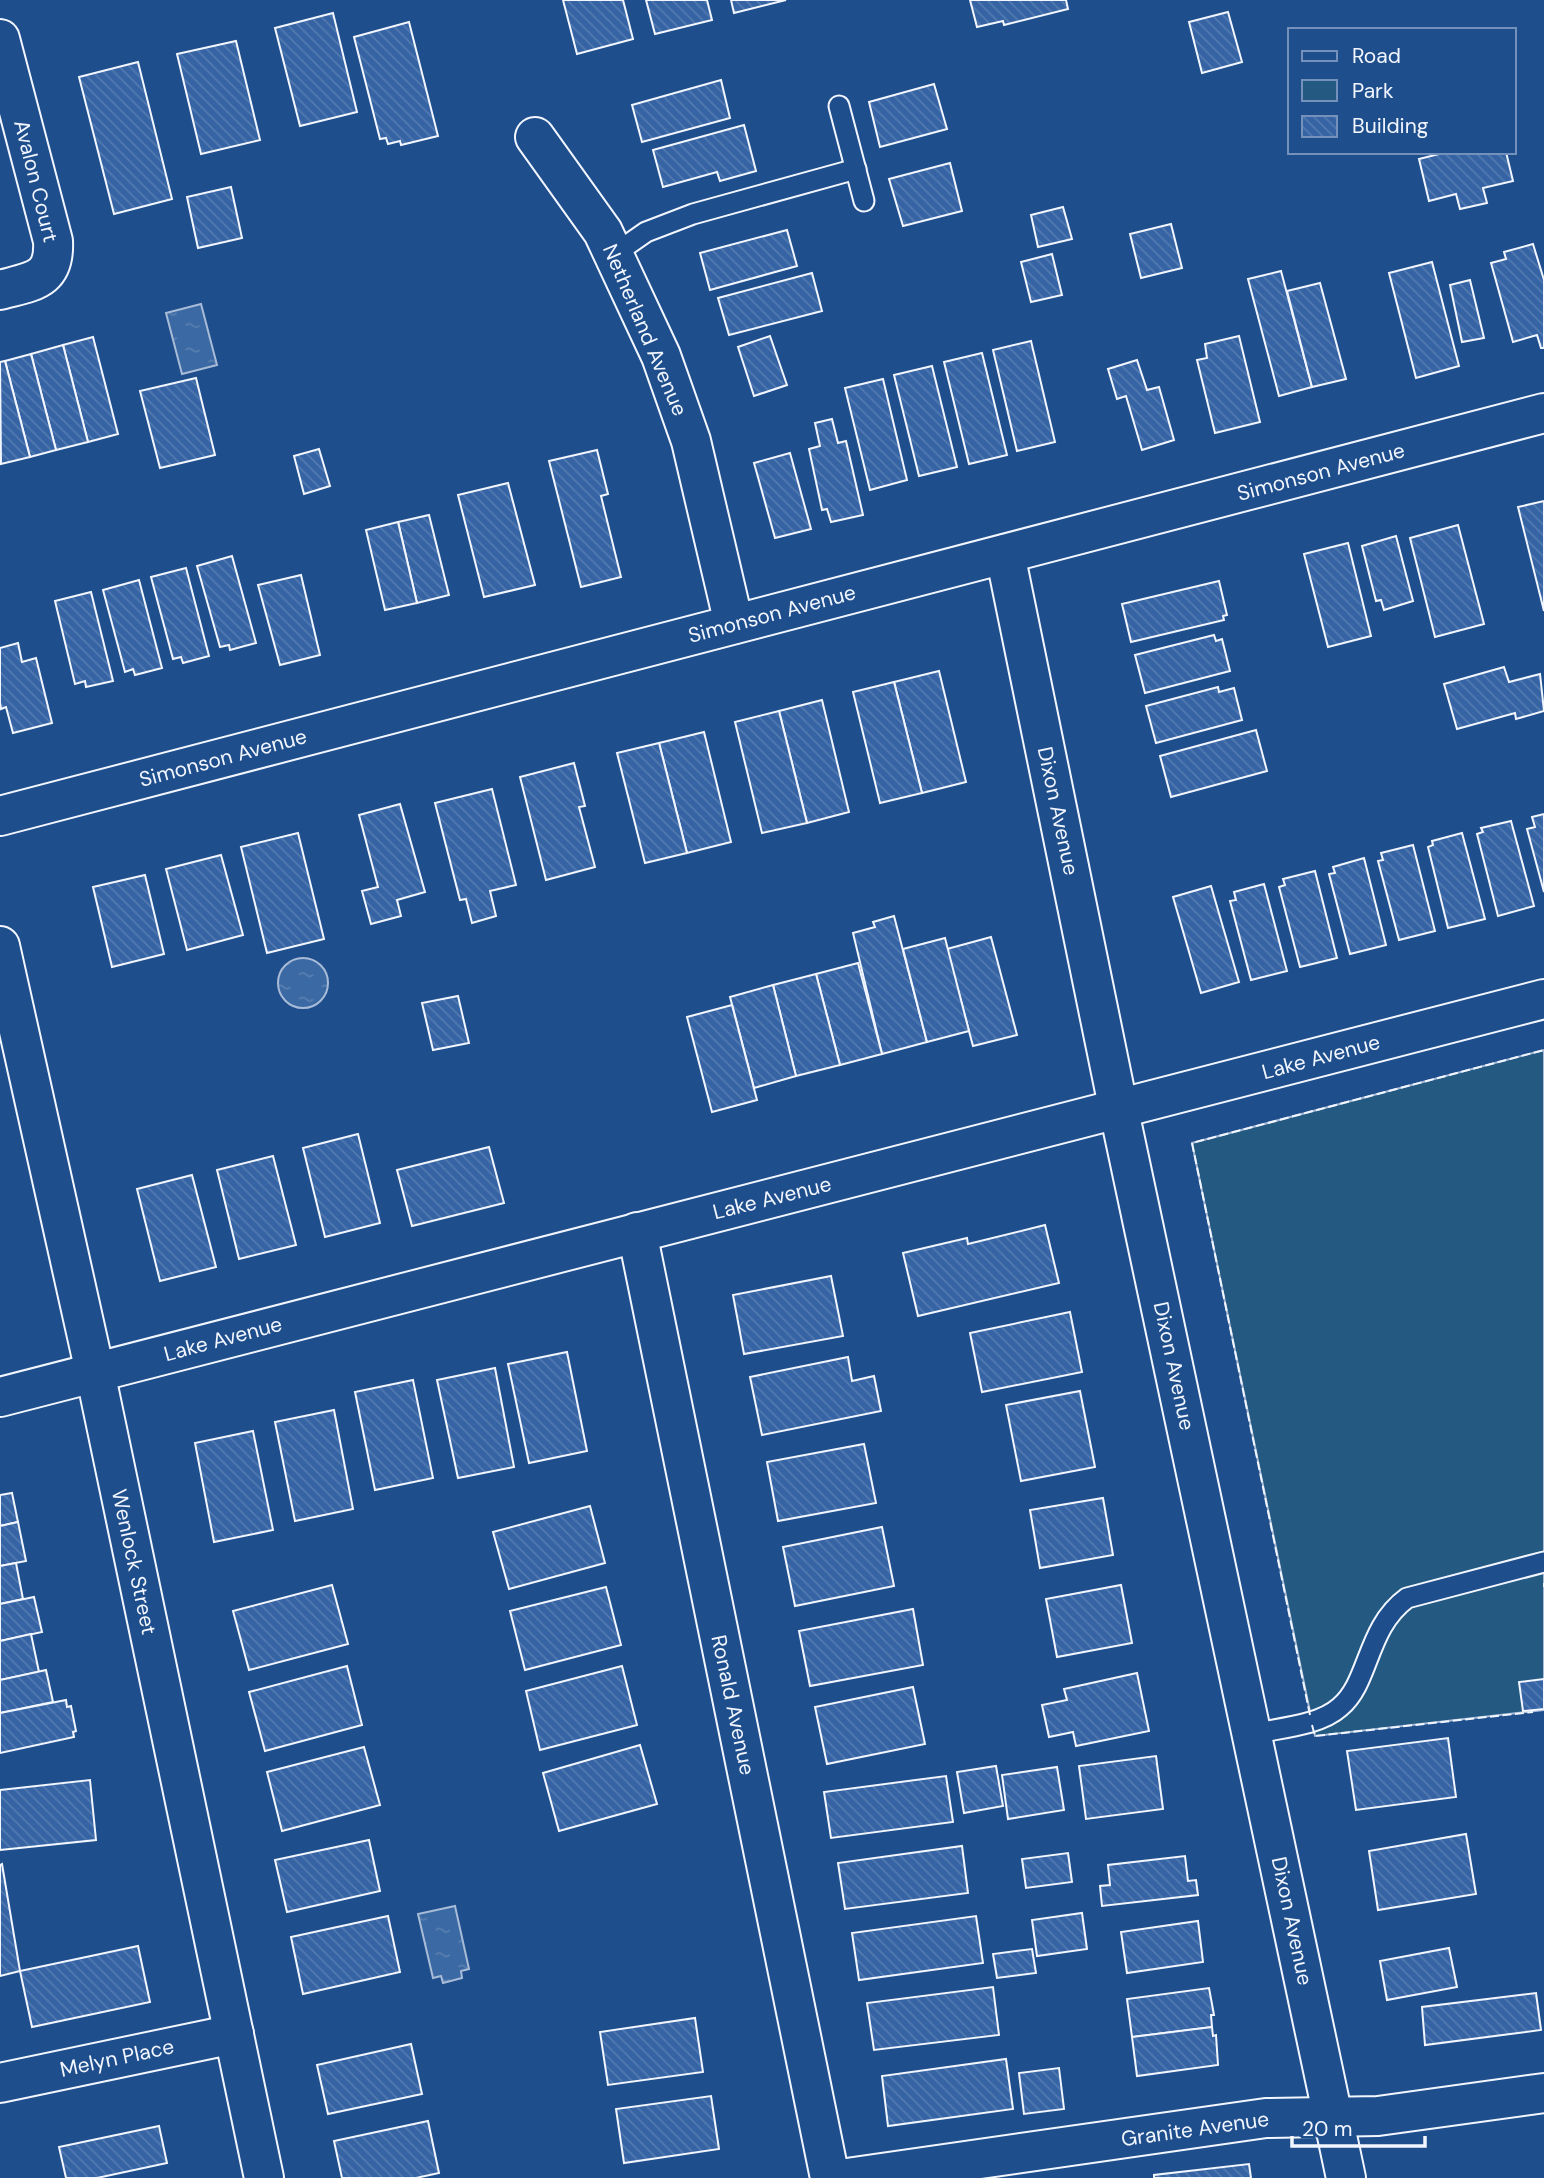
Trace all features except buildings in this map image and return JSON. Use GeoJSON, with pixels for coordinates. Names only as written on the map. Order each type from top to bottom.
{"type":"FeatureCollection","features":[{"type":"Feature","properties":{"kind":"street","name":"Avalon Court"},"geometry":{"type":"LineString","coordinates":[[0,39],[53,241],[54,257],[50,270],[40,278],[0,290]]}},
{"type":"Feature","properties":{"kind":"street","name":"Netherland Avenue"},"geometry":{"type":"LineString","coordinates":[[535,137],[603,232],[661,356],[691,441],[734,624]]}},
{"type":"Feature","properties":{"kind":"street","name":"Simonson Avenue"},"geometry":{"type":"LineString","coordinates":[[0,816],[1544,413]]}},
{"type":"Feature","properties":{"kind":"street","name":"Dixon Avenue"},"geometry":{"type":"LineString","coordinates":[[1005,554],[1119,1111],[1346,2178]]}},
{"type":"Feature","properties":{"kind":"street","name":"Wenlock Street"},"geometry":{"type":"LineString","coordinates":[[0,946],[95,1372],[264,2178]]}},
{"type":"Feature","properties":{"kind":"street","name":"Lake Avenue"},"geometry":{"type":"LineString","coordinates":[[0,1397],[637,1232],[1119,1111],[1544,999]]}},
{"type":"Feature","properties":{"kind":"street","name":"Ronald Avenue"},"geometry":{"type":"LineString","coordinates":[[637,1232],[830,2178]]}},
{"type":"Feature","properties":{"kind":"street","name":"Melyn Place"},"geometry":{"type":"LineString","coordinates":[[0,2083],[234,2034]]}},
{"type":"Feature","properties":{"kind":"street","name":"Granite Avenue"},"geometry":{"type":"LineString","coordinates":[[847,2178],[1266,2118],[1389,2115],[1544,2093]]}},
{"type":"Feature","properties":{"kind":"lane"},"geometry":{"type":"LineString","coordinates":[[839,106],[864,201]]}},
{"type":"Feature","properties":{"kind":"lane"},"geometry":{"type":"LineString","coordinates":[[613,255],[646,232],[693,214],[856,169]]}},
{"type":"Feature","properties":{"kind":"lane"},"geometry":{"type":"LineString","coordinates":[[1252,1734],[1311,1720],[1341,1707],[1350,1694],[1381,1626],[1391,1610],[1407,1598],[1544,1563]]}},
{"type":"Feature","properties":{"kind":"green space"},"geometry":{"type":"Polygon","coordinates":[[[1544,1050],[1544,1710],[1315,1736],[1192,1143],[1544,1050]]]}},
{"type":"Feature","properties":{"kind":"water"},"geometry":{"type":"Polygon","coordinates":[[[201,304],[217,365],[182,374],[166,313],[201,304]]]}},
{"type":"Feature","properties":{"kind":"water"},"geometry":{"type":"Polygon","coordinates":[[[293,959],[313,959],[327,973],[327,993],[313,1007],[293,1007],[279,993],[279,973],[293,959]]]}},
{"type":"Feature","properties":{"kind":"water"},"geometry":{"type":"Polygon","coordinates":[[[455,1906],[469,1969],[461,1971],[462,1978],[443,1983],[441,1976],[433,1978],[418,1914],[455,1906]]]}},
{"type":"Feature","properties":{"kind":"fence"},"geometry":{"type":"LineString","coordinates":[[1310,1715],[1192,1143],[1544,1050]]}},
{"type":"Feature","properties":{"kind":"fence"},"geometry":{"type":"LineString","coordinates":[[1312,1725],[1315,1736],[1533,1712]]}}]}
